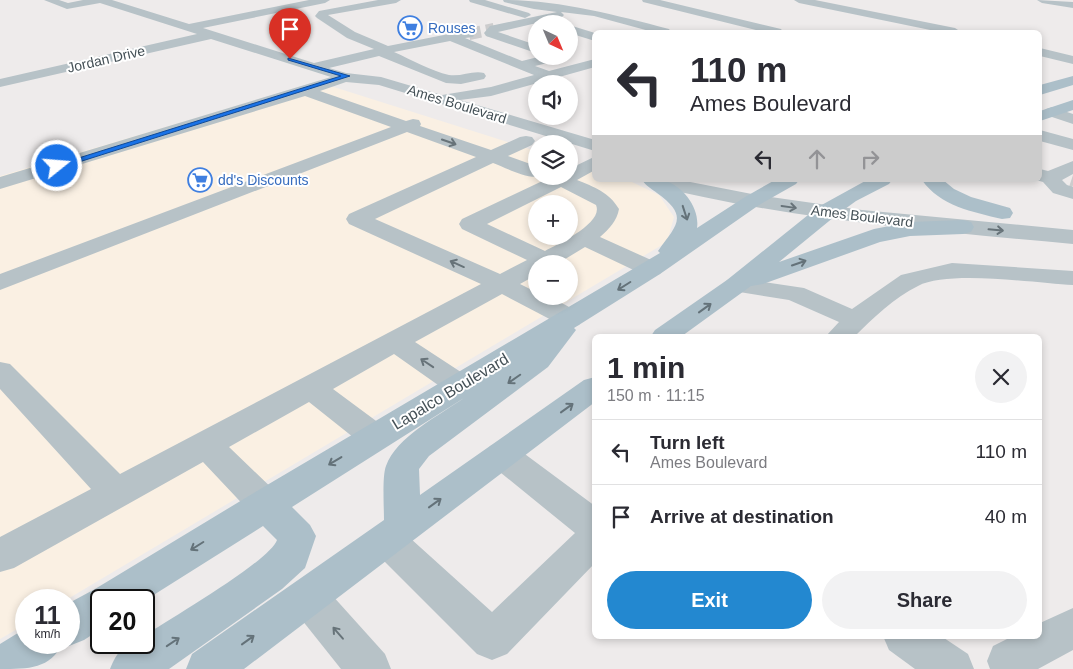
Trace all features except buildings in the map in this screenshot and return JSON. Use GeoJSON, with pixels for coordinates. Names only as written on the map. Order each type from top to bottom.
{"type":"FeatureCollection","features":[{"type":"Feature","properties":{"kind":"main road"},"geometry":{"type":"LineString","coordinates":[[1042,90],[1073,80]]}},
{"type":"Feature","properties":{"kind":"main road"},"geometry":{"type":"LineString","coordinates":[[1042,93],[1044,95],[1044,110],[1073,105]]}},
{"type":"Feature","properties":{"kind":"main road"},"geometry":{"type":"LineString","coordinates":[[651,269],[683,238],[688,228],[688,215],[684,207],[677,198],[655,182]]}},
{"type":"Feature","properties":{"kind":"main road"},"geometry":{"type":"LineString","coordinates":[[668,334],[736,285],[826,212],[848,197],[878,182]]}},
{"type":"Feature","properties":{"kind":"main road"},"geometry":{"type":"LineString","coordinates":[[934,182],[945,193],[957,199],[1002,213]]}},
{"type":"Feature","properties":{"kind":"main road","name":"Lapalco Boulevard"},"geometry":{"type":"LineString","coordinates":[[129,589],[651,269],[772,190]]}},
{"type":"Feature","properties":{"kind":"main road"},"geometry":{"type":"LineString","coordinates":[[736,285],[874,236],[910,229],[963,227]]}},
{"type":"Feature","properties":{"kind":"main road"},"geometry":{"type":"LineString","coordinates":[[394,533],[402,467],[417,446],[538,361],[570,318]]}},
{"type":"Feature","properties":{"kind":"main road"},"geometry":{"type":"LineString","coordinates":[[208,669],[592,389]]}},
{"type":"Feature","properties":{"kind":"main road"},"geometry":{"type":"LineString","coordinates":[[132,669],[268,577],[291,556],[297,536],[265,504]]}},
{"type":"Feature","properties":{"kind":"main road"},"geometry":{"type":"LineString","coordinates":[[0,669],[23,654]]}},
{"type":"Feature","properties":{"kind":"street"},"geometry":{"type":"LineString","coordinates":[[50,0],[67,6],[101,0]]}},
{"type":"Feature","properties":{"kind":"street","name":"Ames Boulevard"},"geometry":{"type":"LineString","coordinates":[[101,0],[347,76],[381,81],[435,111],[528,141]]}},
{"type":"Feature","properties":{"kind":"street"},"geometry":{"type":"LineString","coordinates":[[201,31],[325,0]]}},
{"type":"Feature","properties":{"kind":"street"},"geometry":{"type":"LineString","coordinates":[[201,31],[334,0]]}},
{"type":"Feature","properties":{"kind":"street"},"geometry":{"type":"LineString","coordinates":[[396,0],[332,10],[323,13],[321,16],[352,35],[446,80],[461,80],[488,73],[470,66]]}},
{"type":"Feature","properties":{"kind":"street"},"geometry":{"type":"LineString","coordinates":[[474,0],[528,16]]}},
{"type":"Feature","properties":{"kind":"street"},"geometry":{"type":"LineString","coordinates":[[508,0],[534,6],[580,11],[657,30]]}},
{"type":"Feature","properties":{"kind":"street"},"geometry":{"type":"LineString","coordinates":[[647,0],[769,30]]}},
{"type":"Feature","properties":{"kind":"street"},"geometry":{"type":"LineString","coordinates":[[799,0],[945,30]]}},
{"type":"Feature","properties":{"kind":"street"},"geometry":{"type":"LineString","coordinates":[[1042,0],[1073,5]]}},
{"type":"Feature","properties":{"kind":"street"},"geometry":{"type":"LineString","coordinates":[[559,15],[580,11]]}},
{"type":"Feature","properties":{"kind":"street"},"geometry":{"type":"LineString","coordinates":[[578,18],[591,18],[632,30]]}},
{"type":"Feature","properties":{"kind":"street"},"geometry":{"type":"LineString","coordinates":[[528,21],[492,31],[528,47]]}},
{"type":"Feature","properties":{"kind":"street"},"geometry":{"type":"LineString","coordinates":[[511,25],[528,30]]}},
{"type":"Feature","properties":{"kind":"street","name":"Jordan Drive"},"geometry":{"type":"LineString","coordinates":[[0,83],[201,31]]}},
{"type":"Feature","properties":{"kind":"street"},"geometry":{"type":"LineString","coordinates":[[578,32],[592,36]]}},
{"type":"Feature","properties":{"kind":"street"},"geometry":{"type":"LineString","coordinates":[[316,67],[469,34]]}},
{"type":"Feature","properties":{"kind":"street"},"geometry":{"type":"LineString","coordinates":[[450,37],[545,75]]}},
{"type":"Feature","properties":{"kind":"street"},"geometry":{"type":"LineString","coordinates":[[417,44],[444,55]]}},
{"type":"Feature","properties":{"kind":"street"},"geometry":{"type":"LineString","coordinates":[[1042,52],[1073,60]]}},
{"type":"Feature","properties":{"kind":"street"},"geometry":{"type":"LineString","coordinates":[[496,72],[528,64]]}},
{"type":"Feature","properties":{"kind":"street"},"geometry":{"type":"LineString","coordinates":[[552,75],[592,64]]}},
{"type":"Feature","properties":{"kind":"street"},"geometry":{"type":"LineString","coordinates":[[7,65],[29,76]]}},
{"type":"Feature","properties":{"kind":"street"},"geometry":{"type":"LineString","coordinates":[[0,183],[305,91],[347,76]]}},
{"type":"Feature","properties":{"kind":"street"},"geometry":{"type":"LineString","coordinates":[[0,283],[405,127],[435,111],[491,91],[528,81]]}},
{"type":"Feature","properties":{"kind":"street"},"geometry":{"type":"LineString","coordinates":[[305,91],[528,169]]}},
{"type":"Feature","properties":{"kind":"street"},"geometry":{"type":"LineString","coordinates":[[478,110],[479,103],[491,91]]}},
{"type":"Feature","properties":{"kind":"street","name":"Ames Boulevard"},"geometry":{"type":"LineString","coordinates":[[435,111],[478,110],[592,151]]}},
{"type":"Feature","properties":{"kind":"street"},"geometry":{"type":"LineString","coordinates":[[1044,110],[1073,119]]}},
{"type":"Feature","properties":{"kind":"street"},"geometry":{"type":"LineString","coordinates":[[1042,136],[1073,145]]}},
{"type":"Feature","properties":{"kind":"street"},"geometry":{"type":"LineString","coordinates":[[528,143],[492,156],[357,219],[501,284],[570,318]]}},
{"type":"Feature","properties":{"kind":"street"},"geometry":{"type":"LineString","coordinates":[[578,154],[592,152]]}},
{"type":"Feature","properties":{"kind":"street"},"geometry":{"type":"LineString","coordinates":[[578,164],[592,154]]}},
{"type":"Feature","properties":{"kind":"street"},"geometry":{"type":"LineString","coordinates":[[1045,176],[1060,188],[1072,176]]}},
{"type":"Feature","properties":{"kind":"street","name":"Ames Boulevard"},"geometry":{"type":"LineString","coordinates":[[676,182],[1073,218]]}},
{"type":"Feature","properties":{"kind":"street","name":"Ames Boulevard"},"geometry":{"type":"LineString","coordinates":[[738,182],[772,190],[826,212],[1073,237]]}},
{"type":"Feature","properties":{"kind":"street"},"geometry":{"type":"LineString","coordinates":[[528,256],[470,224],[546,185]]}},
{"type":"Feature","properties":{"kind":"street"},"geometry":{"type":"LineString","coordinates":[[554,255],[584,238],[606,222],[609,215],[609,208],[605,202],[577,185]]}},
{"type":"Feature","properties":{"kind":"street"},"geometry":{"type":"LineString","coordinates":[[584,238],[651,269]]}},
{"type":"Feature","properties":{"kind":"street"},"geometry":{"type":"LineString","coordinates":[[0,556],[528,269]]}},
{"type":"Feature","properties":{"kind":"street"},"geometry":{"type":"LineString","coordinates":[[736,285],[795,293],[848,328],[865,311],[910,280],[952,270],[1073,278]]}},
{"type":"Feature","properties":{"kind":"street"},"geometry":{"type":"LineString","coordinates":[[394,341],[459,385]]}},
{"type":"Feature","properties":{"kind":"street"},"geometry":{"type":"LineString","coordinates":[[0,371],[116,493]]}},
{"type":"Feature","properties":{"kind":"street"},"geometry":{"type":"LineString","coordinates":[[310,387],[375,437]]}},
{"type":"Feature","properties":{"kind":"street"},"geometry":{"type":"LineString","coordinates":[[206,444],[265,504]]}},
{"type":"Feature","properties":{"kind":"street"},"geometry":{"type":"LineString","coordinates":[[502,455],[592,525]]}},
{"type":"Feature","properties":{"kind":"street"},"geometry":{"type":"LineString","coordinates":[[394,533],[492,640],[592,541]]}},
{"type":"Feature","properties":{"kind":"street"},"geometry":{"type":"LineString","coordinates":[[308,597],[369,669]]}},
{"type":"Feature","properties":{"kind":"street"},"geometry":{"type":"LineString","coordinates":[[1013,669],[1009,661],[1073,628]]}},
{"type":"Feature","properties":{"kind":"street"},"geometry":{"type":"LineString","coordinates":[[908,639],[952,669]]}},
{"type":"Feature","properties":{"kind":"shaded area"},"geometry":{"type":"Polygon","coordinates":[[[318,82],[528,148],[528,185],[578,185],[578,165],[592,169],[592,182],[632,182],[659,195],[674,217],[667,242],[578,295],[578,255],[528,255],[528,305],[561,305],[80,592],[80,589],[15,589],[15,630],[0,639],[0,176],[318,82]]]}},
{"type":"Feature","properties":{"kind":"tunnel"},"geometry":{"type":"LineString","coordinates":[[469,34],[494,29]]}},
{"type":"Feature","properties":{"kind":"place","name":"Rouses"},"geometry":{"type":"Point","coordinates":[410,28]}},
{"type":"Feature","properties":{"kind":"place","name":"dd's Discounts"},"geometry":{"type":"Point","coordinates":[200,180]}},
{"type":"Feature","properties":{"kind":"route"},"geometry":{"type":"LineString","coordinates":[[57,166],[305,91],[347,76],[290,59]]}}]}
